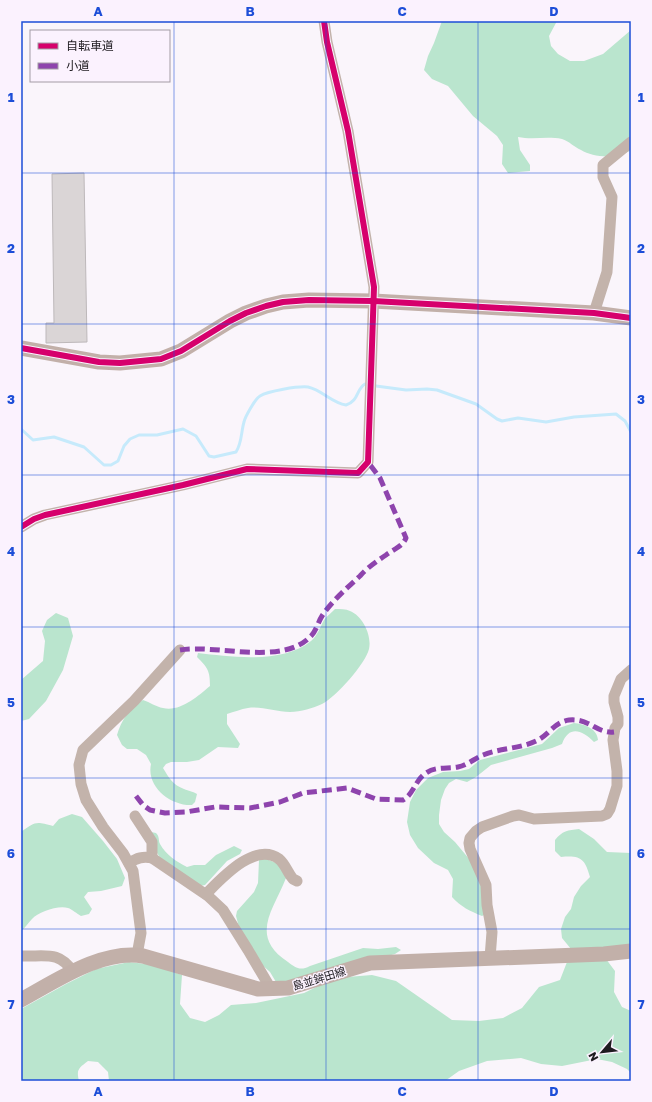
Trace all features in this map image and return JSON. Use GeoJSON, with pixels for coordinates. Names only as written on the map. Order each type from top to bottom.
{"type":"FeatureCollection","features":[{"type":"Feature","properties":{"kind":"main road"},"geometry":{"type":"LineString","coordinates":[[21,348],[99,362],[120,363],[161,359],[181,351],[246,313],[283,302],[309,300],[373,301],[594,313],[631,318]]}},
{"type":"Feature","properties":{"kind":"main road","name":"島並鉾田線"},"geometry":{"type":"LineString","coordinates":[[21,1000],[93,963],[108,958],[137,955],[171,963],[258,989],[271,989],[288,988],[370,963],[604,954],[631,951]]}},
{"type":"Feature","properties":{"kind":"street"},"geometry":{"type":"LineString","coordinates":[[21,526],[45,515],[183,485],[247,469],[358,473],[368,462],[374,288],[348,131],[327,42],[324,21]]}},
{"type":"Feature","properties":{"kind":"street"},"geometry":{"type":"LineString","coordinates":[[594,313],[607,272],[612,196],[603,177],[603,165],[631,142]]}},
{"type":"Feature","properties":{"kind":"street"},"geometry":{"type":"LineString","coordinates":[[137,955],[142,933],[133,871],[86,800],[81,784],[79,765],[83,750],[90,742],[134,701],[180,650]]}},
{"type":"Feature","properties":{"kind":"street"},"geometry":{"type":"LineString","coordinates":[[490,958],[492,932],[487,905],[486,885],[469,846],[470,838],[482,827],[513,816],[519,815],[534,819],[602,816],[607,814],[610,809],[617,781],[613,740],[615,728],[618,724],[618,717],[614,696],[621,679],[631,670]]}},
{"type":"Feature","properties":{"kind":"street"},"geometry":{"type":"LineString","coordinates":[[135,816],[152,842],[152,858]]}},
{"type":"Feature","properties":{"kind":"street"},"geometry":{"type":"LineString","coordinates":[[206,894],[232,869],[261,854],[271,855],[277,858],[286,866],[293,879],[297,881]]}},
{"type":"Feature","properties":{"kind":"street"},"geometry":{"type":"LineString","coordinates":[[129,863],[134,859],[142,857],[152,858],[206,894],[223,910],[271,989]]}},
{"type":"Feature","properties":{"kind":"street"},"geometry":{"type":"LineString","coordinates":[[21,956],[54,956],[66,961],[74,972]]}},
{"type":"Feature","properties":{"kind":"green space"},"geometry":{"type":"Polygon","coordinates":[[[442,21],[557,21],[549,36],[551,46],[558,54],[570,61],[584,61],[603,54],[631,30],[631,150],[620,155],[599,156],[586,153],[562,139],[518,137],[520,150],[530,165],[530,171],[508,173],[502,164],[503,145],[497,136],[473,116],[448,86],[432,79],[424,70],[442,21]]]}},
{"type":"Feature","properties":{"kind":"green space"},"geometry":{"type":"Polygon","coordinates":[[[335,609],[347,610],[355,614],[363,622],[368,633],[370,644],[367,655],[350,679],[328,700],[322,704],[303,711],[285,712],[264,708],[248,708],[227,714],[227,724],[240,744],[238,748],[218,747],[199,760],[171,762],[166,764],[163,768],[174,783],[197,794],[195,802],[192,805],[184,804],[168,799],[162,794],[152,780],[150,772],[151,764],[146,755],[137,749],[127,749],[122,745],[117,735],[130,710],[143,700],[160,707],[169,709],[176,708],[188,703],[200,695],[210,686],[210,677],[206,667],[197,657],[198,653],[257,657],[286,653],[300,648],[311,641],[317,634],[324,620],[335,609]]]}},
{"type":"Feature","properties":{"kind":"green space"},"geometry":{"type":"Polygon","coordinates":[[[56,613],[68,618],[73,636],[63,670],[46,701],[29,719],[21,721],[21,680],[43,661],[45,641],[42,631],[47,620],[56,613]]]}},
{"type":"Feature","properties":{"kind":"green space"},"geometry":{"type":"Polygon","coordinates":[[[574,723],[589,727],[595,732],[598,740],[594,742],[580,732],[572,732],[568,734],[562,744],[491,765],[467,782],[456,779],[449,783],[445,789],[441,800],[439,824],[444,832],[455,842],[470,860],[482,877],[486,914],[482,916],[466,908],[452,897],[453,879],[448,870],[434,863],[418,848],[410,835],[407,822],[410,802],[416,790],[428,778],[443,772],[469,769],[480,760],[542,744],[559,728],[574,723]]]}},
{"type":"Feature","properties":{"kind":"green space"},"geometry":{"type":"Polygon","coordinates":[[[72,814],[82,817],[117,859],[125,878],[122,886],[101,891],[88,892],[84,897],[92,909],[89,914],[81,916],[68,908],[54,908],[35,916],[21,931],[21,832],[36,823],[53,826],[59,819],[72,814]]]}},
{"type":"Feature","properties":{"kind":"green space"},"geometry":{"type":"Polygon","coordinates":[[[579,829],[594,839],[607,852],[631,853],[631,946],[571,949],[562,938],[561,929],[565,917],[571,909],[574,897],[581,886],[590,877],[584,862],[578,858],[561,857],[555,851],[555,840],[566,832],[579,829]]]}},
{"type":"Feature","properties":{"kind":"green space"},"geometry":{"type":"Polygon","coordinates":[[[151,832],[157,834],[162,848],[169,855],[187,867],[194,865],[205,865],[216,855],[234,846],[242,850],[240,854],[227,861],[205,885],[200,886],[160,858],[155,849],[151,832]]]}},
{"type":"Feature","properties":{"kind":"green space"},"geometry":{"type":"Polygon","coordinates":[[[261,857],[279,864],[286,878],[271,912],[267,933],[269,943],[276,952],[293,966],[303,968],[363,948],[378,949],[396,947],[401,950],[395,954],[292,982],[276,982],[270,972],[261,964],[239,927],[236,916],[237,911],[254,892],[258,883],[259,860],[261,857]]]}},
{"type":"Feature","properties":{"kind":"green space"},"geometry":{"type":"Polygon","coordinates":[[[606,959],[615,971],[614,992],[622,1007],[631,1011],[631,1073],[627,1069],[612,1062],[597,1059],[562,1066],[541,1064],[521,1058],[487,1061],[459,1071],[445,1081],[109,1081],[108,1072],[98,1062],[88,1061],[82,1065],[78,1071],[79,1081],[21,1081],[21,1009],[96,969],[129,962],[154,965],[182,975],[180,1004],[190,1018],[205,1022],[219,1015],[231,1005],[256,1003],[304,993],[335,978],[372,975],[396,981],[452,1020],[479,1021],[503,1018],[522,1008],[539,987],[560,980],[567,962],[606,959]]]}},
{"type":"Feature","properties":{"kind":"building"},"geometry":{"type":"Polygon","coordinates":[[[84,173],[87,342],[46,343],[46,323],[54,323],[52,174],[84,173]]]}},
{"type":"Feature","properties":{"kind":"waterway"},"geometry":{"type":"LineString","coordinates":[[21,429],[33,440],[54,437],[84,447],[104,465],[111,465],[118,461],[124,446],[130,439],[139,435],[157,435],[183,429],[196,436],[209,456],[214,457],[236,452],[248,412],[258,398],[264,394],[283,389],[308,387],[336,402],[346,405],[353,401],[362,386],[365,384]]}},
{"type":"Feature","properties":{"kind":"waterway"},"geometry":{"type":"LineString","coordinates":[[376,386],[406,390],[437,390],[476,404],[502,421],[518,418],[546,422],[574,417],[616,414],[625,421],[631,432]]}},
{"type":"Feature","properties":{"kind":"marked path"},"geometry":{"type":"LineString","coordinates":[[180,650],[195,649],[266,652],[298,646],[310,637],[322,616],[335,600],[366,570],[400,546],[406,538],[380,478],[368,462]]}},
{"type":"Feature","properties":{"kind":"marked path"},"geometry":{"type":"LineString","coordinates":[[136,796],[143,805],[150,810],[165,813],[186,812],[215,807],[250,808],[280,802],[303,793],[347,788],[376,799],[403,800],[410,794],[419,779],[430,771],[462,766],[480,756],[489,753],[530,744],[540,739],[555,726],[564,721],[582,721],[603,731],[614,732]]}},
{"type":"Feature","properties":{"kind":"cycle path"},"geometry":{"type":"LineString","coordinates":[[21,527],[34,519],[45,515],[183,485],[247,469],[358,473],[368,462],[374,287],[348,131],[327,42],[324,21]]}},
{"type":"Feature","properties":{"kind":"cycle path"},"geometry":{"type":"LineString","coordinates":[[21,348],[99,362],[120,363],[161,359],[181,351],[246,313],[283,302],[309,300],[373,301],[594,313],[631,318]]}}]}
